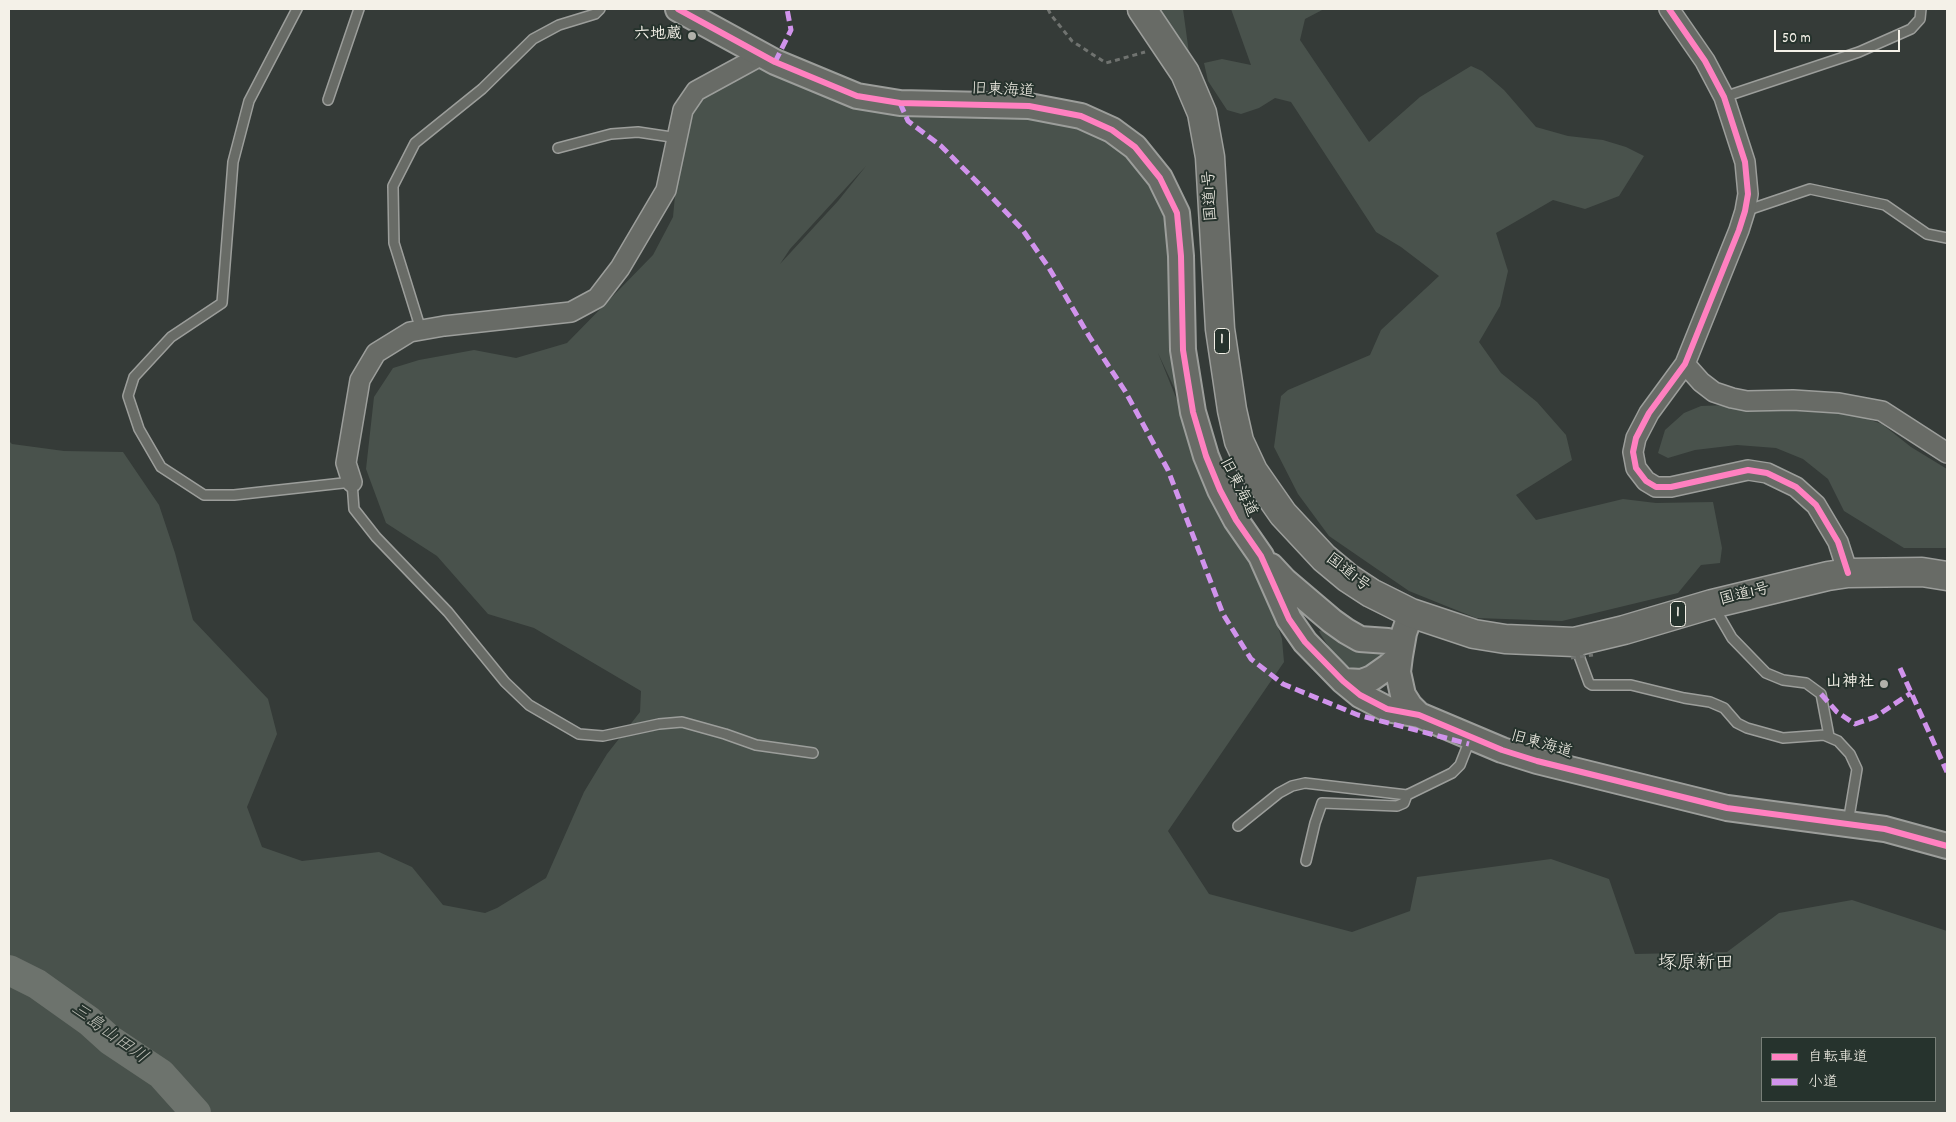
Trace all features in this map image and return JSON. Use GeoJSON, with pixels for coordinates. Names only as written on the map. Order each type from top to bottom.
{"type":"FeatureCollection","features":[{"type":"Feature","properties":{"kind":"highway","name":"国道1号"},"geometry":{"type":"LineString","coordinates":[[1142,9],[1185,73],[1202,113],[1210,156],[1220,329],[1232,410],[1239,441],[1253,471],[1283,514],[1324,558],[1370,593],[1401,636],[1474,634],[1575,653],[1624,630],[1712,604],[1828,576],[1848,573],[1922,572],[1947,576]]}},
{"type":"Feature","properties":{"kind":"street","name":"旧東海道"},"geometry":{"type":"LineString","coordinates":[[678,9],[762,55],[857,96],[900,103],[1029,106],[1082,116],[1112,130],[1135,147],[1160,178],[1177,213],[1181,256],[1183,350],[1193,412],[1203,447],[1220,490],[1236,520],[1261,556],[1289,619],[1305,642],[1343,681],[1360,695],[1388,709],[1419,714],[1502,750],[1537,761],[1727,808],[1885,829],[1947,846]]}},
{"type":"Feature","properties":{"kind":"street"},"geometry":{"type":"LineString","coordinates":[[1669,9],[1717,80],[1744,162],[1748,194],[1745,211],[1685,364],[1649,413],[1636,438],[1633,452],[1636,468],[1646,481],[1656,487],[1672,487],[1748,470],[1767,473],[1796,487],[1816,505],[1838,542],[1848,573]]}},
{"type":"Feature","properties":{"kind":"street"},"geometry":{"type":"LineString","coordinates":[[352,482],[346,463],[360,380],[376,353],[410,332],[571,312],[597,298],[620,268],[666,190],[684,110],[696,90],[762,55]]}},
{"type":"Feature","properties":{"kind":"street"},"geometry":{"type":"LineString","coordinates":[[1685,364],[1701,382],[1714,392],[1732,398],[1747,401],[1840,402],[1882,411],[1947,453]]}},
{"type":"Feature","properties":{"kind":"street"},"geometry":{"type":"LineString","coordinates":[[1261,556],[1285,581],[1324,614],[1360,639],[1401,636]]}},
{"type":"Feature","properties":{"kind":"street"},"geometry":{"type":"LineString","coordinates":[[1305,642],[1304,631],[1308,619],[1313,615],[1324,614]]}},
{"type":"Feature","properties":{"kind":"street"},"geometry":{"type":"LineString","coordinates":[[1343,681],[1362,682],[1372,678],[1389,666],[1401,636]]}},
{"type":"Feature","properties":{"kind":"street"},"geometry":{"type":"LineString","coordinates":[[1401,636],[1398,672],[1403,694],[1410,706],[1419,714]]}},
{"type":"Feature","properties":{"kind":"lane"},"geometry":{"type":"LineString","coordinates":[[297,9],[249,101],[233,162],[222,303],[171,337],[134,377],[128,396],[140,429],[161,467],[204,495],[234,495],[352,482],[354,509],[376,537],[448,612],[505,682],[529,705],[579,734],[603,736],[659,724],[682,722],[756,745],[814,753]]}},
{"type":"Feature","properties":{"kind":"lane"},"geometry":{"type":"LineString","coordinates":[[328,100],[359,9]]}},
{"type":"Feature","properties":{"kind":"lane"},"geometry":{"type":"LineString","coordinates":[[421,330],[394,243],[393,186],[415,143],[482,89],[533,39],[559,25],[596,14],[600,9]]}},
{"type":"Feature","properties":{"kind":"lane"},"geometry":{"type":"LineString","coordinates":[[1724,97],[1859,52],[1911,29],[1920,19],[1921,9]]}},
{"type":"Feature","properties":{"kind":"lane"},"geometry":{"type":"LineString","coordinates":[[558,148],[611,134],[638,132],[678,138]]}},
{"type":"Feature","properties":{"kind":"lane"},"geometry":{"type":"LineString","coordinates":[[1745,211],[1810,189],[1884,205],[1927,234],[1947,238]]}},
{"type":"Feature","properties":{"kind":"lane"},"geometry":{"type":"LineString","coordinates":[[1712,604],[1732,638],[1766,673],[1783,680],[1806,683],[1821,694],[1829,736]]}},
{"type":"Feature","properties":{"kind":"lane"},"geometry":{"type":"LineString","coordinates":[[1575,653],[1589,682],[1592,684],[1631,685],[1684,698],[1710,702],[1724,708],[1741,726],[1783,738],[1816,735],[1829,736],[1844,746],[1855,762],[1857,769],[1848,823]]}},
{"type":"Feature","properties":{"kind":"lane"},"geometry":{"type":"LineString","coordinates":[[1238,826],[1279,793],[1292,786],[1305,783],[1407,795],[1452,773],[1460,765],[1471,737]]}},
{"type":"Feature","properties":{"kind":"lane"},"geometry":{"type":"LineString","coordinates":[[1306,861],[1322,803],[1397,806],[1404,803],[1407,795]]}},
{"type":"Feature","properties":{"kind":"path"},"geometry":{"type":"LineString","coordinates":[[1048,9],[1072,42],[1106,63],[1144,52],[1151,55]]}},
{"type":"Feature","properties":{"kind":"shaded area"},"geometry":{"type":"Polygon","coordinates":[[[1145,9],[1183,9],[1189,53],[1145,9]]]}},
{"type":"Feature","properties":{"kind":"shaded area"},"geometry":{"type":"Polygon","coordinates":[[[1231,9],[1324,9],[1305,19],[1300,40],[1369,142],[1420,97],[1471,66],[1482,71],[1504,90],[1536,127],[1568,136],[1603,140],[1626,147],[1644,156],[1619,196],[1585,209],[1553,200],[1496,233],[1508,271],[1500,306],[1479,342],[1501,373],[1537,402],[1566,435],[1572,460],[1516,495],[1536,520],[1623,499],[1656,503],[1713,502],[1722,548],[1720,563],[1701,565],[1678,593],[1562,621],[1476,618],[1409,591],[1329,536],[1298,494],[1274,447],[1281,396],[1288,390],[1370,355],[1381,330],[1439,276],[1401,247],[1376,232],[1291,102],[1275,98],[1259,108],[1241,114],[1227,110],[1208,81],[1204,63],[1222,59],[1251,65],[1231,9]]]}},
{"type":"Feature","properties":{"kind":"shaded area"},"geometry":{"type":"Polygon","coordinates":[[[775,62],[881,100],[972,104],[1094,129],[1142,166],[1176,244],[1192,426],[1158,353],[1208,477],[1265,588],[1282,639],[1284,662],[1168,831],[1209,894],[1352,932],[1410,911],[1417,877],[1551,859],[1609,879],[1635,954],[1727,952],[1779,913],[1852,900],[1947,931],[1947,1113],[9,1113],[9,441],[12,444],[64,451],[123,452],[159,505],[175,553],[193,620],[268,699],[277,734],[247,807],[262,847],[302,861],[379,852],[412,867],[443,905],[485,913],[497,908],[546,878],[584,792],[607,754],[640,712],[641,691],[534,628],[488,614],[437,556],[386,523],[366,469],[374,397],[393,368],[419,360],[474,350],[516,358],[567,343],[653,255],[673,217],[683,110],[729,82],[775,62]],[[866,166],[790,249],[780,264],[838,201],[866,166]]]}},
{"type":"Feature","properties":{"kind":"shaded area"},"geometry":{"type":"Polygon","coordinates":[[[1826,405],[1882,424],[1911,447],[1947,469],[1947,548],[1904,548],[1844,511],[1828,479],[1803,459],[1776,448],[1737,445],[1695,450],[1668,458],[1658,453],[1665,430],[1684,413],[1701,406],[1826,405]]]}},
{"type":"Feature","properties":{"kind":"shaded area"},"geometry":{"type":"Polygon","coordinates":[[[1322,630],[1335,640],[1355,649],[1378,649],[1382,656],[1379,663],[1364,672],[1353,670],[1335,656],[1319,631],[1322,630]]]}},
{"type":"Feature","properties":{"kind":"waterway","name":"三島山田川"},"geometry":{"type":"LineString","coordinates":[[9,970],[37,984],[89,1021],[110,1040],[161,1074],[196,1113]]}},
{"type":"Feature","properties":{"kind":"marked path"},"geometry":{"type":"LineString","coordinates":[[775,62],[791,30],[787,9]]}},
{"type":"Feature","properties":{"kind":"marked path"},"geometry":{"type":"LineString","coordinates":[[900,103],[908,121],[941,146],[984,189],[1022,229],[1049,268],[1089,336],[1125,391],[1168,470],[1223,614],[1251,659],[1283,684],[1358,715],[1469,744]]}},
{"type":"Feature","properties":{"kind":"marked path"},"geometry":{"type":"LineString","coordinates":[[1900,668],[1947,772]]}},
{"type":"Feature","properties":{"kind":"marked path"},"geometry":{"type":"LineString","coordinates":[[1821,694],[1837,712],[1855,724],[1875,717],[1911,693]]}},
{"type":"Feature","properties":{"kind":"cycle path"},"geometry":{"type":"LineString","coordinates":[[678,9],[775,62],[857,96],[900,103],[1029,106],[1081,116],[1112,130],[1135,147],[1160,178],[1177,213],[1181,256],[1183,350],[1193,412],[1206,456],[1220,490],[1236,520],[1261,556],[1289,619],[1305,642],[1343,681],[1360,695],[1387,709],[1419,715],[1502,750],[1537,761],[1727,808],[1885,829],[1947,846]]}},
{"type":"Feature","properties":{"kind":"cycle path"},"geometry":{"type":"LineString","coordinates":[[1669,9],[1705,61],[1724,97],[1745,162],[1748,194],[1739,230],[1685,364],[1649,413],[1636,438],[1633,452],[1636,468],[1646,481],[1656,487],[1671,487],[1748,470],[1767,473],[1796,487],[1816,505],[1838,542],[1848,573]]}},
{"type":"Feature","properties":{"kind":"place","name":"六地蔵"},"geometry":{"type":"Point","coordinates":[692,36]}},
{"type":"Feature","properties":{"kind":"place","name":"山神社"},"geometry":{"type":"Point","coordinates":[1884,684]}},
{"type":"Feature","properties":{"kind":"district","name":"塚原新田"},"geometry":{"type":"Point","coordinates":[1696,965]}}]}
